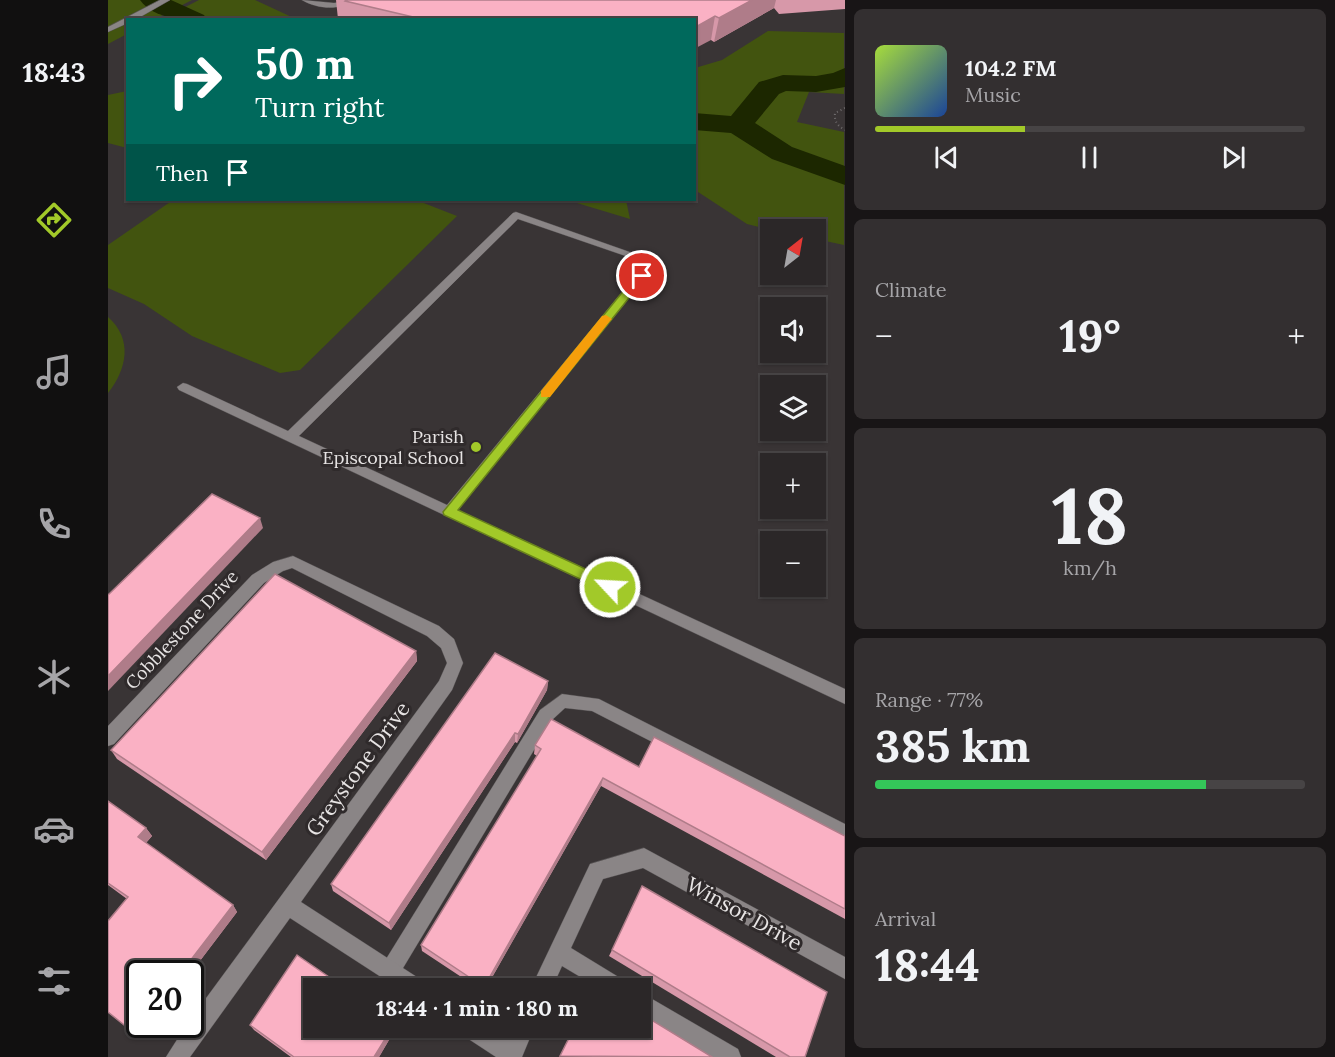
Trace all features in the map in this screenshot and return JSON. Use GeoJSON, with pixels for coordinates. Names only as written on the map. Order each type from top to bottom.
{"type":"FeatureCollection","features":[{"type":"Feature","properties":{"kind":"street","name":"Cobblestone Drive"},"geometry":{"type":"LineString","coordinates":[[108,738],[258,579],[278,566],[293,562]]}},
{"type":"Feature","properties":{"kind":"street","name":"Greystone Drive"},"geometry":{"type":"LineString","coordinates":[[177,1057],[446,685],[455,663],[448,644],[433,631],[293,562]]}},
{"type":"Feature","properties":{"kind":"street","name":"Winsor Drive"},"geometry":{"type":"LineString","coordinates":[[558,952],[597,871],[644,858],[844,969]]}},
{"type":"Feature","properties":{"kind":"street"},"geometry":{"type":"LineString","coordinates":[[288,904],[401,978]]}},
{"type":"Feature","properties":{"kind":"street"},"geometry":{"type":"LineString","coordinates":[[546,978],[558,952],[601,978]]}},
{"type":"Feature","properties":{"kind":"street"},"geometry":{"type":"LineString","coordinates":[[651,1009],[730,1057]]}},
{"type":"Feature","properties":{"kind":"street"},"geometry":{"type":"LineString","coordinates":[[486,1038],[511,1056],[519,1038]]}},
{"type":"Feature","properties":{"kind":"lane"},"geometry":{"type":"LineString","coordinates":[[132,18],[166,0]]}},
{"type":"Feature","properties":{"kind":"lane"},"geometry":{"type":"LineString","coordinates":[[306,0],[331,6],[343,5],[351,0]]}},
{"type":"Feature","properties":{"kind":"lane"},"geometry":{"type":"LineString","coordinates":[[108,30],[126,21]]}},
{"type":"Feature","properties":{"kind":"lane"},"geometry":{"type":"LineString","coordinates":[[290,437],[516,215],[653,262],[449,512]]}},
{"type":"Feature","properties":{"kind":"lane"},"geometry":{"type":"LineString","coordinates":[[183,387],[844,697]]}},
{"type":"Feature","properties":{"kind":"lane"},"geometry":{"type":"LineString","coordinates":[[390,971],[546,715],[562,701],[594,704],[844,833]]}},
{"type":"Feature","properties":{"kind":"path"},"geometry":{"type":"LineString","coordinates":[[844,108],[835,113],[834,119],[838,127],[844,130]]}},
{"type":"Feature","properties":{"kind":"green space"},"geometry":{"type":"Polygon","coordinates":[[[108,0],[192,0],[157,18],[126,18],[126,35],[108,44],[108,0]]]}},
{"type":"Feature","properties":{"kind":"green space"},"geometry":{"type":"Polygon","coordinates":[[[199,0],[255,0],[294,18],[164,18],[199,0]]]}},
{"type":"Feature","properties":{"kind":"green space"},"geometry":{"type":"Polygon","coordinates":[[[768,31],[844,33],[844,94],[809,92],[797,122],[844,132],[844,245],[826,241],[826,219],[760,219],[760,227],[747,224],[696,191],[696,68],[722,60],[768,31]]]}},
{"type":"Feature","properties":{"kind":"green space"},"geometry":{"type":"Polygon","coordinates":[[[126,91],[126,148],[108,143],[108,95],[126,91]]]}},
{"type":"Feature","properties":{"kind":"green space"},"geometry":{"type":"Polygon","coordinates":[[[172,201],[419,201],[457,216],[300,370],[280,373],[192,336],[144,304],[108,288],[108,245],[172,201]]]}},
{"type":"Feature","properties":{"kind":"green space"},"geometry":{"type":"Polygon","coordinates":[[[570,201],[626,201],[630,219],[570,201]]]}},
{"type":"Feature","properties":{"kind":"green space"},"geometry":{"type":"Polygon","coordinates":[[[108,317],[121,335],[124,354],[120,374],[108,393],[108,317]]]}},
{"type":"Feature","properties":{"kind":"building"},"geometry":{"type":"Polygon","coordinates":[[[752,0],[719,18],[715,16],[696,27],[696,18],[417,18],[345,1],[752,0]]]}},
{"type":"Feature","properties":{"kind":"building"},"geometry":{"type":"Polygon","coordinates":[[[212,494],[260,518],[108,676],[108,595],[212,494]]]}},
{"type":"Feature","properties":{"kind":"building"},"geometry":{"type":"Polygon","coordinates":[[[275,574],[416,651],[262,852],[111,750],[275,574]]]}},
{"type":"Feature","properties":{"kind":"building"},"geometry":{"type":"Polygon","coordinates":[[[495,653],[548,681],[518,734],[515,733],[389,923],[331,884],[495,653]]]}},
{"type":"Feature","properties":{"kind":"building"},"geometry":{"type":"Polygon","coordinates":[[[551,719],[639,767],[654,737],[845,836],[845,909],[603,778],[489,978],[470,978],[421,945],[541,749],[535,745],[551,719]]]}},
{"type":"Feature","properties":{"kind":"building"},"geometry":{"type":"Polygon","coordinates":[[[108,801],[146,828],[138,837],[233,905],[191,960],[126,960],[126,1027],[108,1012],[108,921],[128,897],[108,883],[108,801]]]}},
{"type":"Feature","properties":{"kind":"building"},"geometry":{"type":"Polygon","coordinates":[[[642,886],[827,992],[805,1057],[790,1057],[612,950],[642,886]]]}},
{"type":"Feature","properties":{"kind":"building"},"geometry":{"type":"Polygon","coordinates":[[[297,955],[330,978],[303,978],[303,1038],[386,1038],[374,1057],[294,1057],[250,1025],[297,955]]]}},
{"type":"Feature","properties":{"kind":"building"},"geometry":{"type":"Polygon","coordinates":[[[651,1020],[712,1057],[560,1056],[569,1038],[651,1038],[651,1020]]]}},
{"type":"Feature","properties":{"kind":"waterway"},"geometry":{"type":"LineString","coordinates":[[152,0],[191,18]]}},
{"type":"Feature","properties":{"kind":"waterway"},"geometry":{"type":"LineString","coordinates":[[738,125],[769,88],[783,83],[816,84],[841,80],[845,76]]}},
{"type":"Feature","properties":{"kind":"waterway"},"geometry":{"type":"LineString","coordinates":[[696,121],[738,125]]}},
{"type":"Feature","properties":{"kind":"waterway"},"geometry":{"type":"LineString","coordinates":[[738,125],[782,153],[845,176]]}},
{"type":"Feature","properties":{"kind":"slow traffic"},"geometry":{"type":"LineString","coordinates":[[545,394],[606,319]]}},
{"type":"Feature","properties":{"kind":"place","name":"Parish Episcopal School"},"geometry":{"type":"Point","coordinates":[476,447]}},
{"type":"Feature","properties":{"kind":"route"},"geometry":{"type":"LineString","coordinates":[[610,587],[449,512],[642,276]]}}]}
